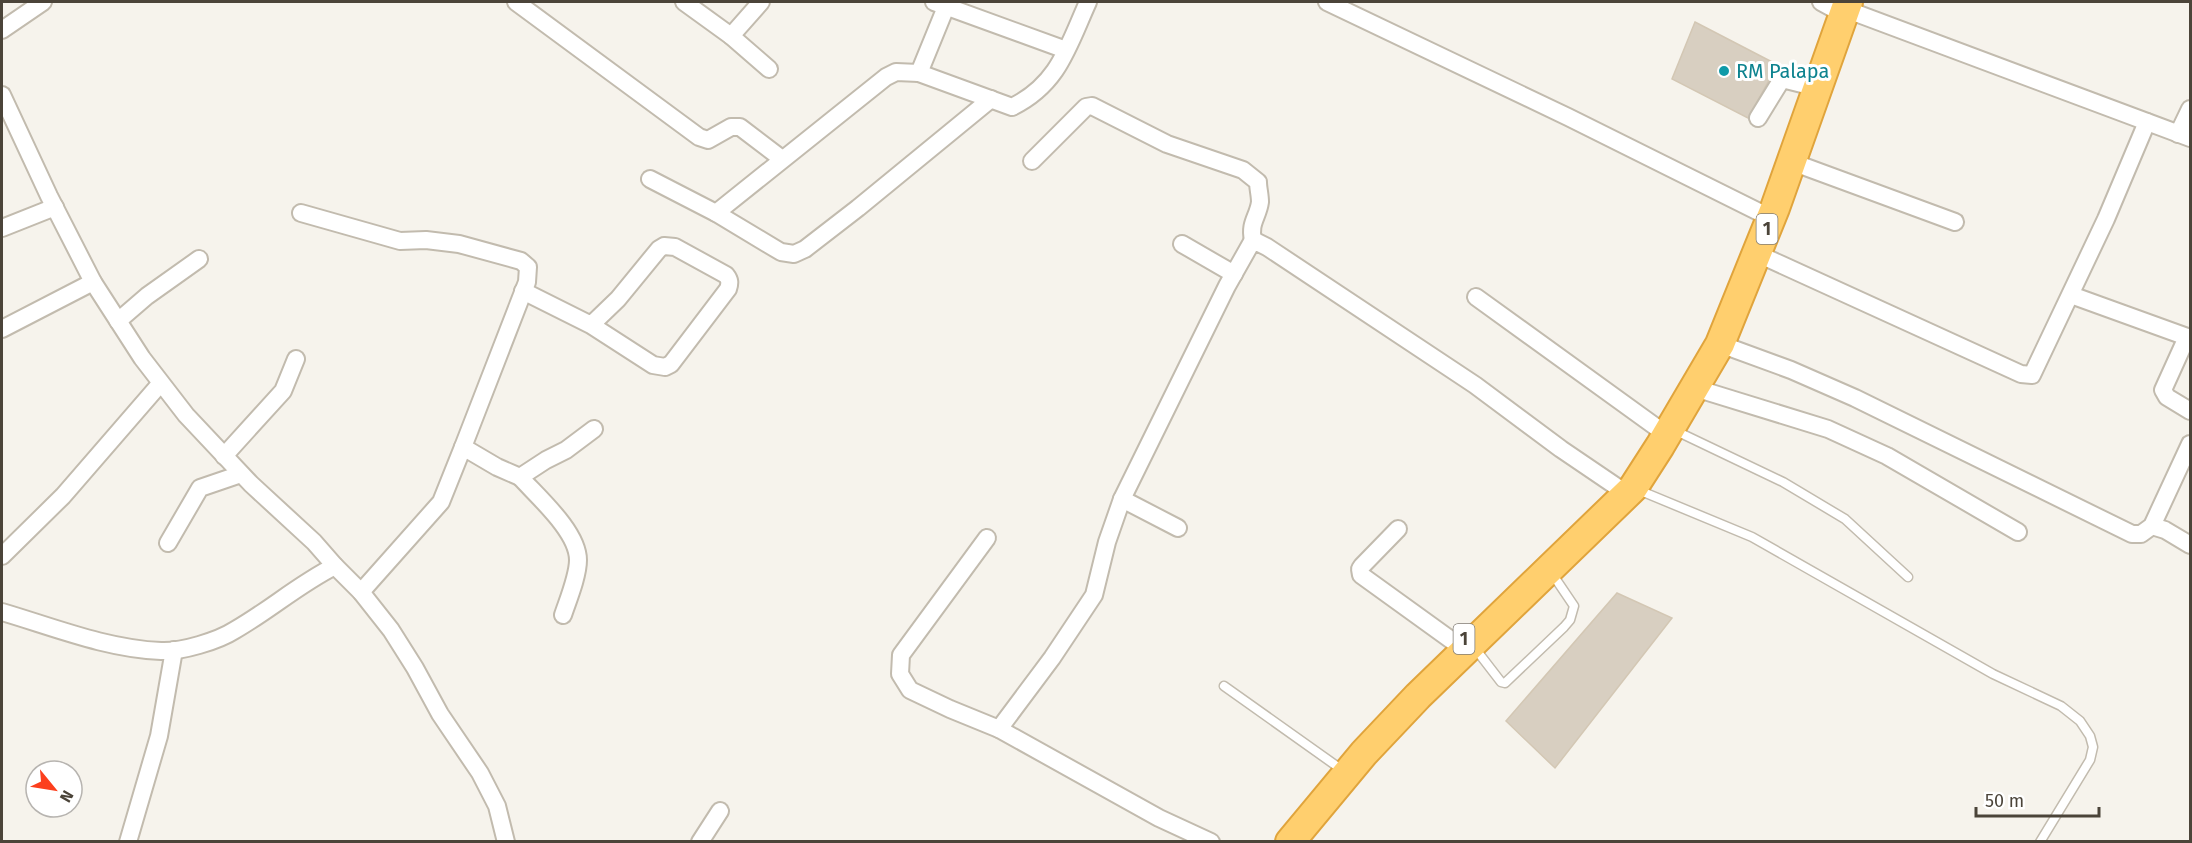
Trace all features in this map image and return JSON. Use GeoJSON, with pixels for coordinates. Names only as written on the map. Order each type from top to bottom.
{"type":"FeatureCollection","features":[{"type":"Feature","properties":{"kind":"highway","name":"1"},"geometry":{"type":"LineString","coordinates":[[1290,842],[1364,753],[1465,644],[1550,569],[1625,487],[1666,436],[1720,344],[1758,254],[1818,88],[1839,6]]}},
{"type":"Feature","properties":{"kind":"highway","name":"1"},"geometry":{"type":"LineString","coordinates":[[1277,842],[1314,793],[1338,767],[1625,487]]}},
{"type":"Feature","properties":{"kind":"street"},"geometry":{"type":"LineString","coordinates":[[2,30],[43,2]]}},
{"type":"Feature","properties":{"kind":"street"},"geometry":{"type":"LineString","coordinates":[[516,2],[699,137],[708,140],[731,127],[740,127],[782,159]]}},
{"type":"Feature","properties":{"kind":"street"},"geometry":{"type":"LineString","coordinates":[[686,2],[731,36],[769,69]]}},
{"type":"Feature","properties":{"kind":"street"},"geometry":{"type":"LineString","coordinates":[[731,36],[761,2]]}},
{"type":"Feature","properties":{"kind":"street"},"geometry":{"type":"LineString","coordinates":[[716,213],[886,76],[896,72],[919,73],[1012,107],[1030,98],[1058,69],[1088,2]]}},
{"type":"Feature","properties":{"kind":"street"},"geometry":{"type":"LineString","coordinates":[[1327,2],[1568,117],[1771,218]]}},
{"type":"Feature","properties":{"kind":"street"},"geometry":{"type":"LineString","coordinates":[[919,73],[943,3],[1066,50]]}},
{"type":"Feature","properties":{"kind":"street"},"geometry":{"type":"LineString","coordinates":[[1839,6],[2184,136],[2190,110]]}},
{"type":"Feature","properties":{"kind":"street"},"geometry":{"type":"LineString","coordinates":[[1758,118],[1782,79],[1818,88]]}},
{"type":"Feature","properties":{"kind":"street"},"geometry":{"type":"LineString","coordinates":[[650,179],[716,213],[781,252],[794,254],[805,249],[991,99]]}},
{"type":"Feature","properties":{"kind":"street"},"geometry":{"type":"LineString","coordinates":[[3,103],[93,282],[160,384],[186,416],[241,474],[314,542],[334,566],[361,592],[397,640],[440,714],[480,773],[497,806],[506,842]]}},
{"type":"Feature","properties":{"kind":"street"},"geometry":{"type":"LineString","coordinates":[[999,729],[1058,650],[1094,595],[1107,542],[1122,499],[1253,240],[1251,229],[1260,202],[1257,182],[1243,170],[1167,144],[1092,106],[1086,107],[1032,161]]}},
{"type":"Feature","properties":{"kind":"street"},"geometry":{"type":"LineString","coordinates":[[1758,254],[2032,375],[2036,371],[2071,295],[2147,122]]}},
{"type":"Feature","properties":{"kind":"street"},"geometry":{"type":"LineString","coordinates":[[1792,162],[1955,222]]}},
{"type":"Feature","properties":{"kind":"street"},"geometry":{"type":"LineString","coordinates":[[2,228],[55,207]]}},
{"type":"Feature","properties":{"kind":"street"},"geometry":{"type":"LineString","coordinates":[[301,213],[400,241],[426,240],[459,244],[521,261],[528,267],[524,291],[441,502],[361,592]]}},
{"type":"Feature","properties":{"kind":"street"},"geometry":{"type":"LineString","coordinates":[[1253,240],[1475,385],[1561,449],[1625,487]]}},
{"type":"Feature","properties":{"kind":"street"},"geometry":{"type":"LineString","coordinates":[[1182,244],[1234,274]]}},
{"type":"Feature","properties":{"kind":"street"},"geometry":{"type":"LineString","coordinates":[[524,291],[591,325],[653,364],[665,367],[671,364],[728,289],[729,279],[726,274],[675,247],[664,246],[659,249],[618,299],[591,325]]}},
{"type":"Feature","properties":{"kind":"street"},"geometry":{"type":"LineString","coordinates":[[118,321],[147,296],[199,259]]}},
{"type":"Feature","properties":{"kind":"street"},"geometry":{"type":"LineString","coordinates":[[2,329],[93,282]]}},
{"type":"Feature","properties":{"kind":"street"},"geometry":{"type":"LineString","coordinates":[[2071,295],[2189,338],[2163,390],[2167,397],[2190,411]]}},
{"type":"Feature","properties":{"kind":"street"},"geometry":{"type":"LineString","coordinates":[[1476,297],[1666,436]]}},
{"type":"Feature","properties":{"kind":"street"},"geometry":{"type":"LineString","coordinates":[[1720,344],[1791,370],[1855,398],[2132,534],[2141,534],[2152,526],[2190,444]]}},
{"type":"Feature","properties":{"kind":"street"},"geometry":{"type":"LineString","coordinates":[[224,456],[283,391],[296,359]]}},
{"type":"Feature","properties":{"kind":"street"},"geometry":{"type":"LineString","coordinates":[[2,556],[63,496],[160,384]]}},
{"type":"Feature","properties":{"kind":"street"},"geometry":{"type":"LineString","coordinates":[[1695,388],[1828,429],[1887,456],[2018,532]]}},
{"type":"Feature","properties":{"kind":"street"},"geometry":{"type":"LineString","coordinates":[[520,477],[566,450],[594,429]]}},
{"type":"Feature","properties":{"kind":"street"},"geometry":{"type":"LineString","coordinates":[[463,447],[497,468],[520,477],[570,534],[578,561],[563,615]]}},
{"type":"Feature","properties":{"kind":"street"},"geometry":{"type":"LineString","coordinates":[[168,543],[200,488],[241,474]]}},
{"type":"Feature","properties":{"kind":"street"},"geometry":{"type":"LineString","coordinates":[[1122,499],[1178,528]]}},
{"type":"Feature","properties":{"kind":"street"},"geometry":{"type":"LineString","coordinates":[[2152,526],[2165,530],[2190,544]]}},
{"type":"Feature","properties":{"kind":"street"},"geometry":{"type":"LineString","coordinates":[[1398,529],[1360,569],[1361,575],[1465,644]]}},
{"type":"Feature","properties":{"kind":"street"},"geometry":{"type":"LineString","coordinates":[[987,538],[901,655],[900,674],[910,690],[999,729],[1159,818],[1211,842]]}},
{"type":"Feature","properties":{"kind":"street"},"geometry":{"type":"LineString","coordinates":[[2,612],[79,636],[124,646],[162,651],[174,650],[214,640],[234,631],[310,578],[334,566]]}},
{"type":"Feature","properties":{"kind":"street"},"geometry":{"type":"LineString","coordinates":[[128,842],[159,736],[174,650]]}},
{"type":"Feature","properties":{"kind":"street"},"geometry":{"type":"LineString","coordinates":[[700,842],[720,811]]}},
{"type":"Feature","properties":{"kind":"lane"},"geometry":{"type":"LineString","coordinates":[[1666,436],[1783,482],[1845,519],[1908,577]]}},
{"type":"Feature","properties":{"kind":"lane"},"geometry":{"type":"LineString","coordinates":[[1625,487],[1752,537],[1993,674],[2061,706],[2080,721],[2090,736],[2093,747],[2090,760],[2040,842]]}},
{"type":"Feature","properties":{"kind":"lane"},"geometry":{"type":"LineString","coordinates":[[1465,644],[1501,682],[1508,680],[1564,627],[1573,612],[1574,606],[1550,569]]}},
{"type":"Feature","properties":{"kind":"lane"},"geometry":{"type":"LineString","coordinates":[[1224,686],[1338,767]]}},
{"type":"Feature","properties":{"kind":"building","name":"RM Palapa"},"geometry":{"type":"Polygon","coordinates":[[[1695,22],[1774,63],[1768,82],[1748,118],[1672,79],[1695,22]]]}},
{"type":"Feature","properties":{"kind":"building"},"geometry":{"type":"Polygon","coordinates":[[[1617,593],[1672,618],[1555,768],[1506,721],[1617,593]]]}},
{"type":"Feature","properties":{"kind":"place","name":"RM Palapa"},"geometry":{"type":"Point","coordinates":[1724,71]}}]}
